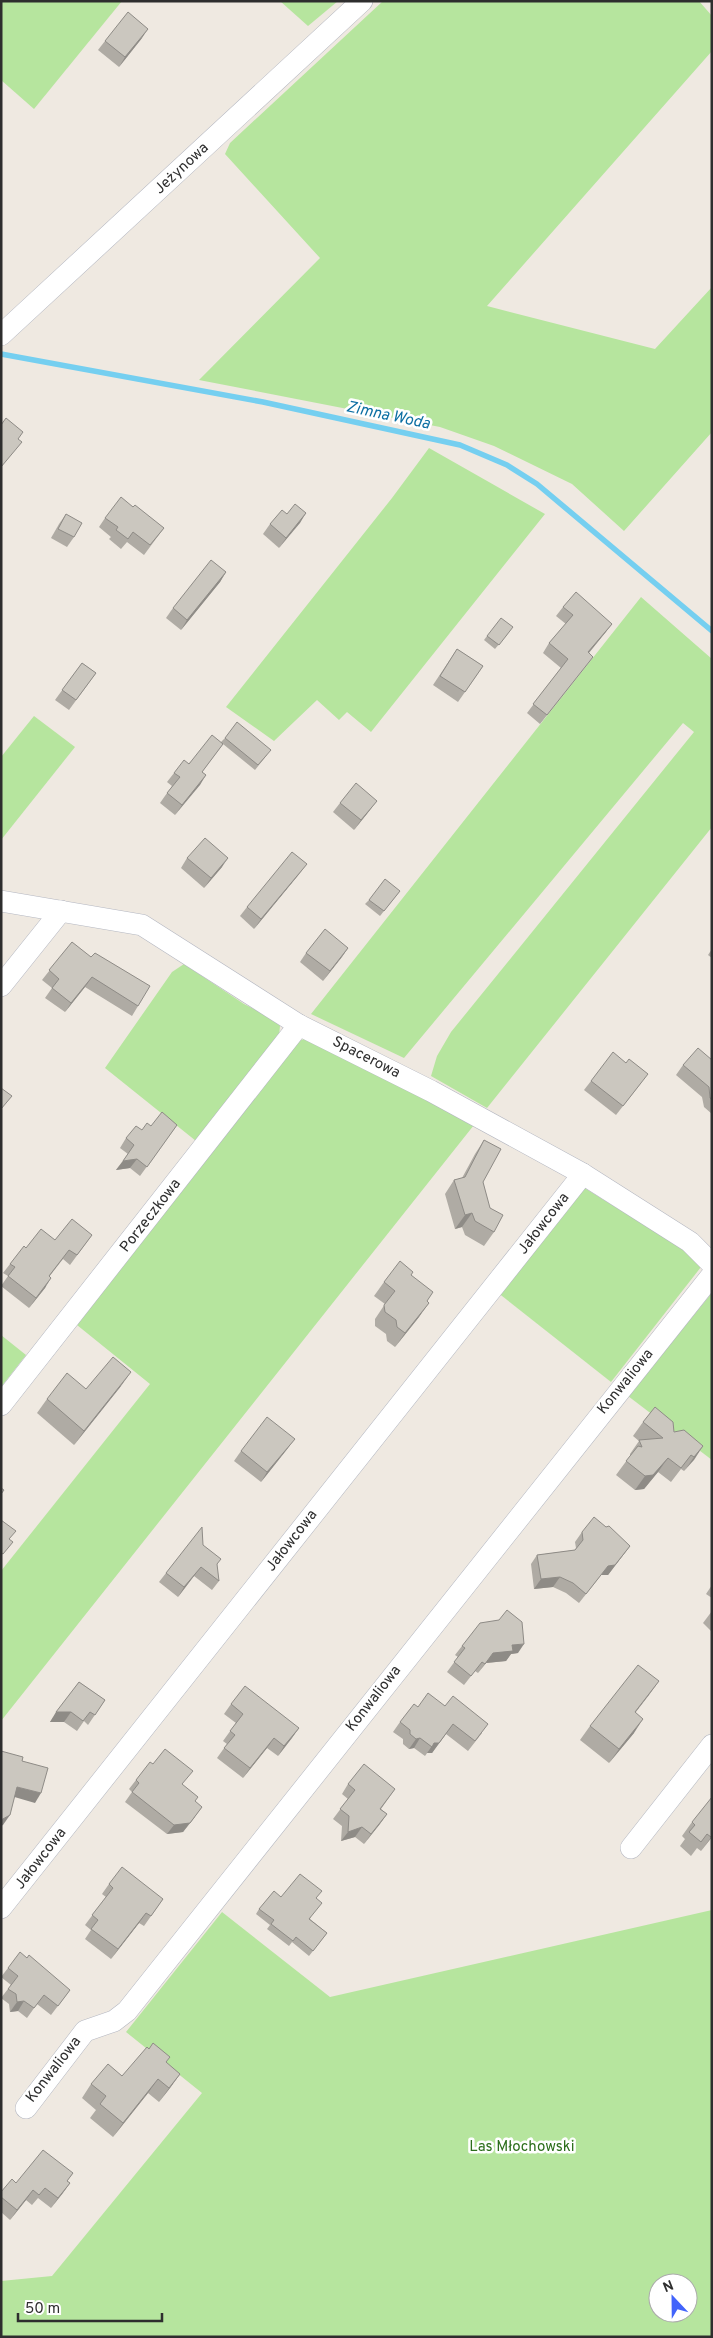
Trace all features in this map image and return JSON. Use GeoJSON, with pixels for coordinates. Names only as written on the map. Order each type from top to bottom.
{"type":"FeatureCollection","features":[{"type":"Feature","properties":{"kind":"street","name":"Jeżynowa"},"geometry":{"type":"LineString","coordinates":[[1,335],[362,1]]}},
{"type":"Feature","properties":{"kind":"street","name":"Spacerowa"},"geometry":{"type":"LineString","coordinates":[[1,900],[142,925],[299,1025],[431,1091],[583,1174],[690,1242],[712,1264]]}},
{"type":"Feature","properties":{"kind":"street"},"geometry":{"type":"LineString","coordinates":[[1,986],[61,911]]}},
{"type":"Feature","properties":{"kind":"street","name":"Porzeczkowa"},"geometry":{"type":"LineString","coordinates":[[1,1405],[299,1025]]}},
{"type":"Feature","properties":{"kind":"street","name":"Jałowcowa"},"geometry":{"type":"LineString","coordinates":[[1,1908],[583,1174]]}},
{"type":"Feature","properties":{"kind":"street","name":"Konwaliowa"},"geometry":{"type":"LineString","coordinates":[[26,2108],[85,2031],[114,2022],[127,2011],[712,1275]]}},
{"type":"Feature","properties":{"kind":"street"},"geometry":{"type":"LineString","coordinates":[[631,1848],[712,1745]]}},
{"type":"Feature","properties":{"kind":"green space"},"geometry":{"type":"Polygon","coordinates":[[[1,1],[122,1],[34,109],[1,80],[1,1]]]}},
{"type":"Feature","properties":{"kind":"green space"},"geometry":{"type":"Polygon","coordinates":[[[280,1],[338,1],[308,26],[280,1]]]}},
{"type":"Feature","properties":{"kind":"green space"},"geometry":{"type":"Polygon","coordinates":[[[383,1],[699,1],[712,16],[712,51],[487,306],[655,349],[712,287],[712,432],[624,531],[572,484],[494,446],[440,427],[199,380],[320,258],[225,154],[230,143],[383,1]]]}},
{"type":"Feature","properties":{"kind":"green space"},"geometry":{"type":"Polygon","coordinates":[[[429,448],[545,514],[371,732],[347,712],[339,720],[317,700],[274,741],[226,707],[392,498],[429,448]]]}},
{"type":"Feature","properties":{"kind":"green space"},"geometry":{"type":"Polygon","coordinates":[[[641,597],[712,659],[712,827],[487,1108],[431,1076],[437,1056],[451,1032],[694,732],[683,723],[404,1058],[311,1014],[641,597]]]}},
{"type":"Feature","properties":{"kind":"green space"},"geometry":{"type":"Polygon","coordinates":[[[34,716],[75,747],[1,840],[1,757],[34,716]]]}},
{"type":"Feature","properties":{"kind":"green space"},"geometry":{"type":"Polygon","coordinates":[[[184,964],[244,1004],[278,1021],[280,1026],[279,1036],[196,1141],[105,1068],[172,972],[184,964]]]}},
{"type":"Feature","properties":{"kind":"green space"},"geometry":{"type":"Polygon","coordinates":[[[309,1037],[474,1125],[1,1721],[1,1571],[150,1384],[77,1325],[299,1041],[309,1037]]]}},
{"type":"Feature","properties":{"kind":"green space"},"geometry":{"type":"Polygon","coordinates":[[[583,1187],[688,1252],[701,1267],[611,1382],[497,1292],[583,1187]]]}},
{"type":"Feature","properties":{"kind":"green space"},"geometry":{"type":"Polygon","coordinates":[[[712,1294],[712,1460],[628,1396],[712,1294]]]}},
{"type":"Feature","properties":{"kind":"green space"},"geometry":{"type":"Polygon","coordinates":[[[1,1335],[26,1355],[1,1387],[1,1335]]]}},
{"type":"Feature","properties":{"kind":"green space","name":"Las Młochowski"},"geometry":{"type":"Polygon","coordinates":[[[712,1910],[712,2337],[1,2337],[1,2281],[52,2276],[202,2093],[126,2032],[222,1912],[330,1997],[712,1910]]]}},
{"type":"Feature","properties":{"kind":"building"},"geometry":{"type":"Polygon","coordinates":[[[128,12],[148,29],[125,57],[105,41],[128,12]]]}},
{"type":"Feature","properties":{"kind":"building"},"geometry":{"type":"Polygon","coordinates":[[[6,418],[23,432],[18,439],[22,442],[1,467],[1,425],[6,418]]]}},
{"type":"Feature","properties":{"kind":"building"},"geometry":{"type":"Polygon","coordinates":[[[121,497],[133,507],[135,505],[164,528],[150,545],[133,532],[128,539],[116,530],[118,527],[105,518],[121,497]]]}},
{"type":"Feature","properties":{"kind":"building"},"geometry":{"type":"Polygon","coordinates":[[[295,504],[306,513],[286,538],[270,524],[282,510],[287,514],[295,504]]]}},
{"type":"Feature","properties":{"kind":"building"},"geometry":{"type":"Polygon","coordinates":[[[66,514],[82,523],[74,537],[58,529],[66,514]]]}},
{"type":"Feature","properties":{"kind":"building"},"geometry":{"type":"Polygon","coordinates":[[[211,560],[226,572],[187,620],[173,608],[211,560]]]}},
{"type":"Feature","properties":{"kind":"building"},"geometry":{"type":"Polygon","coordinates":[[[576,592],[612,624],[588,652],[593,657],[547,715],[533,704],[568,659],[549,643],[573,615],[563,607],[576,592]]]}},
{"type":"Feature","properties":{"kind":"building"},"geometry":{"type":"Polygon","coordinates":[[[501,618],[513,627],[499,645],[487,636],[501,618]]]}},
{"type":"Feature","properties":{"kind":"building"},"geometry":{"type":"Polygon","coordinates":[[[457,649],[483,666],[465,692],[440,676],[457,649]]]}},
{"type":"Feature","properties":{"kind":"building"},"geometry":{"type":"Polygon","coordinates":[[[82,663],[96,673],[76,700],[62,690],[82,663]]]}},
{"type":"Feature","properties":{"kind":"building"},"geometry":{"type":"Polygon","coordinates":[[[237,722],[271,750],[258,765],[225,738],[237,722]]]}},
{"type":"Feature","properties":{"kind":"building"},"geometry":{"type":"Polygon","coordinates":[[[212,735],[223,744],[202,772],[206,775],[182,805],[167,793],[180,777],[174,773],[184,760],[189,764],[212,735]]]}},
{"type":"Feature","properties":{"kind":"building"},"geometry":{"type":"Polygon","coordinates":[[[356,783],[377,801],[361,820],[340,803],[356,783]]]}},
{"type":"Feature","properties":{"kind":"building"},"geometry":{"type":"Polygon","coordinates":[[[205,838],[228,858],[211,878],[187,858],[205,838]]]}},
{"type":"Feature","properties":{"kind":"building"},"geometry":{"type":"Polygon","coordinates":[[[292,852],[307,864],[261,919],[247,907],[292,852]]]}},
{"type":"Feature","properties":{"kind":"building"},"geometry":{"type":"Polygon","coordinates":[[[385,879],[400,891],[384,911],[369,900],[385,879]]]}},
{"type":"Feature","properties":{"kind":"building"},"geometry":{"type":"Polygon","coordinates":[[[325,929],[348,948],[330,971],[306,953],[325,929]]]}},
{"type":"Feature","properties":{"kind":"building"},"geometry":{"type":"Polygon","coordinates":[[[72,942],[91,957],[95,953],[150,986],[138,1006],[92,977],[71,1003],[52,988],[59,979],[49,970],[72,942]]]}},
{"type":"Feature","properties":{"kind":"building"},"geometry":{"type":"Polygon","coordinates":[[[698,1048],[712,1060],[712,1099],[710,1098],[709,1087],[683,1065],[698,1048]]]}},
{"type":"Feature","properties":{"kind":"building"},"geometry":{"type":"Polygon","coordinates":[[[613,1052],[626,1063],[629,1059],[648,1074],[623,1106],[591,1081],[613,1052]]]}},
{"type":"Feature","properties":{"kind":"building"},"geometry":{"type":"Polygon","coordinates":[[[1,1088],[12,1096],[1,1109],[1,1088]]]}},
{"type":"Feature","properties":{"kind":"building"},"geometry":{"type":"Polygon","coordinates":[[[162,1112],[177,1125],[147,1167],[137,1159],[123,1161],[134,1145],[126,1138],[136,1126],[142,1130],[147,1123],[151,1126],[162,1112]]]}},
{"type":"Feature","properties":{"kind":"building"},"geometry":{"type":"Polygon","coordinates":[[[484,1140],[501,1149],[483,1182],[490,1208],[503,1215],[494,1232],[475,1221],[472,1213],[465,1215],[454,1180],[465,1177],[484,1140]]]}},
{"type":"Feature","properties":{"kind":"building"},"geometry":{"type":"Polygon","coordinates":[[[72,1219],[92,1235],[77,1255],[69,1250],[49,1276],[51,1278],[36,1298],[8,1276],[15,1267],[10,1264],[41,1229],[55,1240],[72,1219]]]}},
{"type":"Feature","properties":{"kind":"building"},"geometry":{"type":"Polygon","coordinates":[[[400,1261],[413,1272],[411,1275],[433,1292],[427,1301],[429,1303],[405,1333],[397,1327],[396,1320],[385,1312],[384,1305],[395,1291],[384,1282],[400,1261]]]}},
{"type":"Feature","properties":{"kind":"building"},"geometry":{"type":"Polygon","coordinates":[[[113,1357],[131,1372],[84,1431],[47,1399],[67,1373],[86,1389],[113,1357]]]}},
{"type":"Feature","properties":{"kind":"building"},"geometry":{"type":"Polygon","coordinates":[[[655,1407],[673,1422],[674,1432],[684,1430],[703,1446],[694,1457],[691,1455],[681,1468],[668,1458],[653,1475],[645,1476],[626,1461],[638,1446],[642,1447],[639,1440],[663,1438],[643,1422],[655,1407]]]}},
{"type":"Feature","properties":{"kind":"building"},"geometry":{"type":"Polygon","coordinates":[[[267,1417],[295,1439],[267,1472],[241,1451],[267,1417]]]}},
{"type":"Feature","properties":{"kind":"building"},"geometry":{"type":"Polygon","coordinates":[[[594,1517],[606,1527],[609,1526],[630,1546],[615,1565],[608,1566],[586,1594],[573,1583],[560,1577],[541,1579],[537,1555],[575,1550],[583,1540],[582,1532],[594,1517]]]}},
{"type":"Feature","properties":{"kind":"building"},"geometry":{"type":"Polygon","coordinates":[[[1,1520],[16,1531],[9,1539],[13,1542],[3,1554],[1,1553],[1,1520]]]}},
{"type":"Feature","properties":{"kind":"building"},"geometry":{"type":"Polygon","coordinates":[[[202,1527],[203,1545],[221,1559],[217,1564],[219,1581],[201,1567],[184,1587],[166,1573],[202,1527]]]}},
{"type":"Feature","properties":{"kind":"building"},"geometry":{"type":"Polygon","coordinates":[[[507,1610],[522,1622],[524,1644],[512,1645],[513,1651],[493,1653],[485,1664],[482,1662],[471,1676],[454,1662],[465,1648],[462,1646],[480,1623],[499,1620],[507,1610]]]}},
{"type":"Feature","properties":{"kind":"building"},"geometry":{"type":"Polygon","coordinates":[[[638,1665],[659,1681],[635,1712],[643,1719],[619,1749],[590,1726],[638,1665]]]}},
{"type":"Feature","properties":{"kind":"building"},"geometry":{"type":"Polygon","coordinates":[[[79,1682],[105,1700],[95,1715],[90,1712],[83,1721],[71,1712],[56,1712],[79,1682]]]}},
{"type":"Feature","properties":{"kind":"building"},"geometry":{"type":"Polygon","coordinates":[[[245,1686],[299,1728],[284,1746],[274,1738],[250,1768],[224,1748],[235,1735],[230,1731],[243,1714],[231,1704],[245,1686]]]}},
{"type":"Feature","properties":{"kind":"building"},"geometry":{"type":"Polygon","coordinates":[[[428,1693],[445,1706],[453,1696],[488,1724],[475,1741],[453,1724],[439,1743],[434,1743],[432,1747],[420,1738],[416,1739],[410,1734],[410,1730],[400,1722],[414,1704],[418,1707],[428,1693]]]}},
{"type":"Feature","properties":{"kind":"building"},"geometry":{"type":"Polygon","coordinates":[[[165,1749],[193,1771],[182,1784],[198,1797],[195,1801],[202,1807],[190,1823],[174,1825],[132,1792],[139,1783],[136,1780],[150,1762],[153,1764],[165,1749]]]}},
{"type":"Feature","properties":{"kind":"building"},"geometry":{"type":"Polygon","coordinates":[[[1,1751],[23,1757],[22,1761],[48,1768],[41,1793],[17,1787],[10,1815],[1,1820],[1,1751]]]}},
{"type":"Feature","properties":{"kind":"building"},"geometry":{"type":"Polygon","coordinates":[[[364,1764],[395,1789],[380,1809],[387,1814],[371,1834],[362,1827],[348,1832],[349,1816],[340,1809],[355,1790],[348,1784],[364,1764]]]}},
{"type":"Feature","properties":{"kind":"building"},"geometry":{"type":"Polygon","coordinates":[[[712,1797],[712,1836],[707,1834],[701,1842],[689,1832],[695,1825],[692,1822],[712,1797]]]}},
{"type":"Feature","properties":{"kind":"building"},"geometry":{"type":"Polygon","coordinates":[[[122,1867],[163,1899],[151,1916],[146,1913],[118,1949],[91,1929],[98,1920],[92,1915],[113,1888],[109,1884],[122,1867]]]}},
{"type":"Feature","properties":{"kind":"building"},"geometry":{"type":"Polygon","coordinates":[[[300,1874],[322,1891],[316,1898],[322,1903],[309,1919],[327,1933],[313,1951],[296,1937],[293,1941],[271,1924],[274,1920],[259,1909],[274,1891],[281,1897],[300,1874]]]}},
{"type":"Feature","properties":{"kind":"building"},"geometry":{"type":"Polygon","coordinates":[[[20,1952],[27,1958],[29,1955],[70,1990],[58,2006],[44,1995],[34,2008],[24,2001],[17,2002],[16,1994],[8,1989],[18,1976],[8,1968],[20,1952]]]}},
{"type":"Feature","properties":{"kind":"building"},"geometry":{"type":"Polygon","coordinates":[[[153,2043],[170,2057],[166,2062],[180,2074],[169,2088],[158,2079],[123,2123],[100,2104],[106,2096],[91,2084],[108,2064],[122,2076],[147,2047],[149,2049],[153,2043]]]}},
{"type":"Feature","properties":{"kind":"building"},"geometry":{"type":"Polygon","coordinates":[[[43,2150],[73,2173],[67,2181],[70,2183],[58,2198],[45,2188],[39,2195],[33,2190],[17,2210],[1,2197],[1,2192],[12,2179],[16,2183],[43,2150]]]}},
{"type":"Feature","properties":{"kind":"waterway","name":"Zimna Woda"},"geometry":{"type":"LineString","coordinates":[[1,354],[263,402],[460,445],[507,465],[537,484],[712,631]]}}]}
